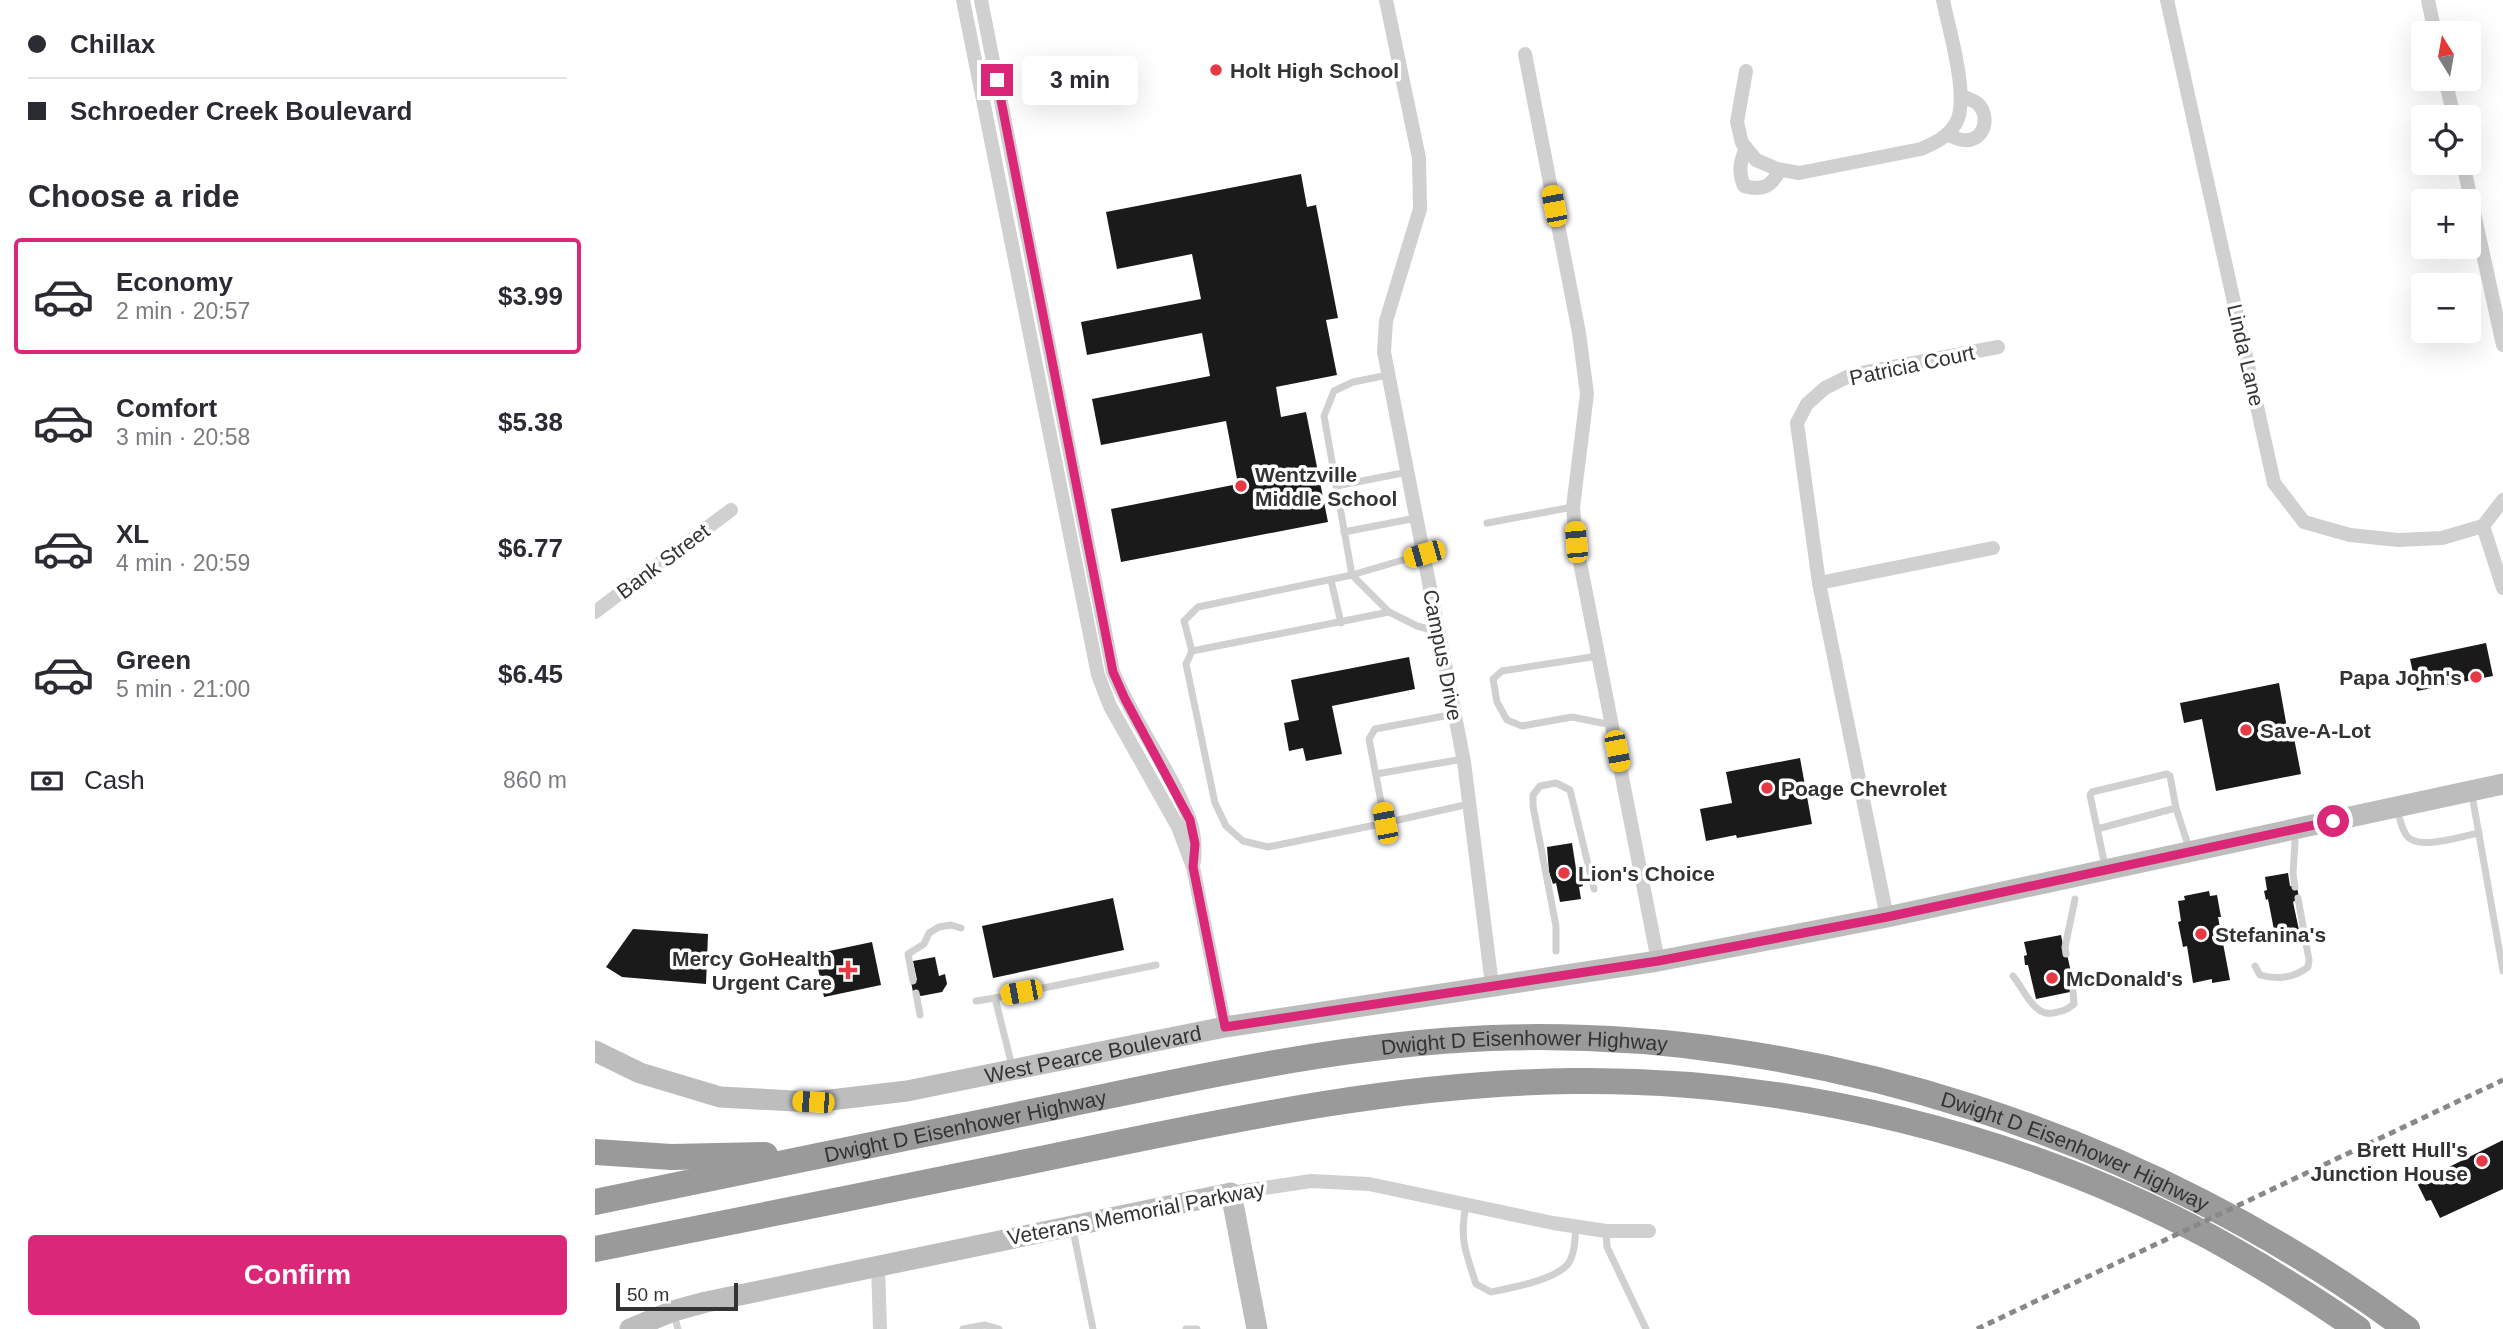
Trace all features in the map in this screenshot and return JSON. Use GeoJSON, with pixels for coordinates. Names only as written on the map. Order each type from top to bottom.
{"type":"FeatureCollection","features":[{"type":"Feature","properties":{"kind":"highway","name":"Dwight D Eisenhower Highway"},"geometry":{"type":"LineString","coordinates":[[595,1202],[1250,1067],[1376,1047],[1494,1038],[1613,1040],[1730,1052],[1846,1074],[1961,1105],[2074,1144],[2205,1203],[2337,1280],[2407,1329]]}},
{"type":"Feature","properties":{"kind":"highway","name":"Dwight D Eisenhower Highway"},"geometry":{"type":"LineString","coordinates":[[595,1249],[1308,1106],[1455,1087],[1574,1081],[1635,1082],[1752,1092],[1812,1101],[1926,1128],[2044,1164],[2110,1190],[2208,1236],[2311,1297],[2358,1329]]}},
{"type":"Feature","properties":{"kind":"highway"},"geometry":{"type":"LineString","coordinates":[[595,1152],[671,1157],[820,1155]]}},
{"type":"Feature","properties":{"kind":"main road","name":"West Pearce Boulevard"},"geometry":{"type":"LineString","coordinates":[[595,1051],[640,1073],[720,1097],[813,1102],[907,1091],[1225,1027],[1658,961],[1887,917],[2503,784]]}},
{"type":"Feature","properties":{"kind":"main road","name":"Veterans Memorial Parkway"},"geometry":{"type":"LineString","coordinates":[[630,1329],[675,1320],[878,1266],[1231,1193]]}},
{"type":"Feature","properties":{"kind":"main road"},"geometry":{"type":"LineString","coordinates":[[1231,1193],[1257,1329]]}},
{"type":"Feature","properties":{"kind":"street"},"geometry":{"type":"LineString","coordinates":[[963,0],[1096,664],[1110,706],[1178,827],[1193,867],[1225,1027]]}},
{"type":"Feature","properties":{"kind":"street"},"geometry":{"type":"LineString","coordinates":[[981,0],[1113,672],[1190,820],[1195,844],[1193,867]]}},
{"type":"Feature","properties":{"kind":"street","name":"Campus Drive"},"geometry":{"type":"LineString","coordinates":[[1386,0],[1419,158],[1420,209],[1386,321],[1384,352],[1463,758],[1492,985]]}},
{"type":"Feature","properties":{"kind":"street"},"geometry":{"type":"LineString","coordinates":[[1747,71],[1737,122],[1742,143],[1756,160],[1780,170],[1799,173],[1921,149],[1940,141],[1947,134],[1961,109],[1961,96],[1943,0]]}},
{"type":"Feature","properties":{"kind":"street","name":"Linda Lane"},"geometry":{"type":"LineString","coordinates":[[2167,0],[2274,484],[2304,522],[2350,535],[2398,540],[2442,538],[2483,526]]}},
{"type":"Feature","properties":{"kind":"street"},"geometry":{"type":"LineString","coordinates":[[2428,0],[2432,21]]}},
{"type":"Feature","properties":{"kind":"street"},"geometry":{"type":"LineString","coordinates":[[1525,54],[1579,334],[1587,394],[1573,507],[1576,542],[1658,961]]}},
{"type":"Feature","properties":{"kind":"street"},"geometry":{"type":"LineString","coordinates":[[1947,134],[1967,141],[1975,138],[1985,124],[1985,112],[1976,102],[1961,96]]}},
{"type":"Feature","properties":{"kind":"street"},"geometry":{"type":"LineString","coordinates":[[1747,148],[1741,158],[1739,174],[1744,186],[1757,189],[1770,184],[1780,170]]}},
{"type":"Feature","properties":{"kind":"street"},"geometry":{"type":"LineString","coordinates":[[2466,175],[2503,345]]}},
{"type":"Feature","properties":{"kind":"street","name":"Patricia Court"},"geometry":{"type":"LineString","coordinates":[[1887,917],[1819,583],[1797,423],[1807,404],[1825,388],[1851,375],[1998,347]]}},
{"type":"Feature","properties":{"kind":"street"},"geometry":{"type":"LineString","coordinates":[[2503,500],[2483,526],[2503,588]]}},
{"type":"Feature","properties":{"kind":"street","name":"Bank Street"},"geometry":{"type":"LineString","coordinates":[[595,612],[731,510]]}},
{"type":"Feature","properties":{"kind":"street"},"geometry":{"type":"LineString","coordinates":[[1819,583],[1993,548]]}},
{"type":"Feature","properties":{"kind":"street"},"geometry":{"type":"LineString","coordinates":[[1147,769],[1160,762]]}},
{"type":"Feature","properties":{"kind":"street","name":"Veterans Memorial Parkway"},"geometry":{"type":"LineString","coordinates":[[1231,1193],[1311,1181],[1369,1184],[1466,1206],[1576,1226],[1606,1231],[1649,1231]]}},
{"type":"Feature","properties":{"kind":"street"},"geometry":{"type":"LineString","coordinates":[[878,1266],[880,1329]]}},
{"type":"Feature","properties":{"kind":"lane"},"geometry":{"type":"LineString","coordinates":[[1389,375],[1353,382],[1334,391],[1324,416],[1352,575],[1389,612],[1417,626],[1439,632]]}},
{"type":"Feature","properties":{"kind":"lane"},"geometry":{"type":"LineString","coordinates":[[1336,486],[1408,472]]}},
{"type":"Feature","properties":{"kind":"lane"},"geometry":{"type":"LineString","coordinates":[[1487,523],[1573,507]]}},
{"type":"Feature","properties":{"kind":"lane"},"geometry":{"type":"LineString","coordinates":[[1345,532],[1416,518]]}},
{"type":"Feature","properties":{"kind":"lane"},"geometry":{"type":"LineString","coordinates":[[1424,554],[1331,580],[1198,607],[1184,621],[1192,651],[1186,664],[1215,803],[1226,826],[1243,841],[1268,847],[1469,804]]}},
{"type":"Feature","properties":{"kind":"lane"},"geometry":{"type":"LineString","coordinates":[[1331,580],[1341,623]]}},
{"type":"Feature","properties":{"kind":"lane"},"geometry":{"type":"LineString","coordinates":[[1192,651],[1389,612]]}},
{"type":"Feature","properties":{"kind":"lane"},"geometry":{"type":"LineString","coordinates":[[1598,656],[1501,671],[1493,680],[1497,702],[1507,720],[1522,726],[1572,717],[1612,725]]}},
{"type":"Feature","properties":{"kind":"lane"},"geometry":{"type":"LineString","coordinates":[[1385,823],[1369,739],[1375,729],[1455,713]]}},
{"type":"Feature","properties":{"kind":"lane"},"geometry":{"type":"LineString","coordinates":[[1376,774],[1463,758]]}},
{"type":"Feature","properties":{"kind":"lane"},"geometry":{"type":"LineString","coordinates":[[2106,870],[2090,795],[2092,792],[2167,774],[2170,776],[2176,808],[2190,852]]}},
{"type":"Feature","properties":{"kind":"lane"},"geometry":{"type":"LineString","coordinates":[[1556,951],[1556,926],[1532,806],[1533,795],[1540,786],[1556,783],[1570,790],[1594,889]]}},
{"type":"Feature","properties":{"kind":"lane"},"geometry":{"type":"LineString","coordinates":[[2471,791],[2501,942],[2503,971]]}},
{"type":"Feature","properties":{"kind":"lane"},"geometry":{"type":"LineString","coordinates":[[2396,807],[2407,836],[2414,843],[2424,844],[2479,833]]}},
{"type":"Feature","properties":{"kind":"lane"},"geometry":{"type":"LineString","coordinates":[[2097,830],[2176,808]]}},
{"type":"Feature","properties":{"kind":"lane"},"geometry":{"type":"LineString","coordinates":[[2295,841],[2295,887]]}},
{"type":"Feature","properties":{"kind":"lane"},"geometry":{"type":"LineString","coordinates":[[2255,966],[2260,975],[2272,979],[2299,974],[2308,967],[2298,898]]}},
{"type":"Feature","properties":{"kind":"lane"},"geometry":{"type":"LineString","coordinates":[[2066,954],[2065,947],[2075,899]]}},
{"type":"Feature","properties":{"kind":"lane"},"geometry":{"type":"LineString","coordinates":[[913,981],[908,954],[924,944],[929,933],[939,927],[951,925],[961,928]]}},
{"type":"Feature","properties":{"kind":"lane"},"geometry":{"type":"LineString","coordinates":[[976,1001],[1156,965]]}},
{"type":"Feature","properties":{"kind":"lane"},"geometry":{"type":"LineString","coordinates":[[2013,976],[2039,1011],[2047,1014],[2067,1010],[2074,1004],[2073,992]]}},
{"type":"Feature","properties":{"kind":"lane"},"geometry":{"type":"LineString","coordinates":[[916,993],[920,1015]]}},
{"type":"Feature","properties":{"kind":"lane"},"geometry":{"type":"LineString","coordinates":[[995,998],[1013,1070]]}},
{"type":"Feature","properties":{"kind":"lane"},"geometry":{"type":"LineString","coordinates":[[1466,1206],[1462,1241],[1476,1284],[1491,1292],[1546,1278],[1567,1265],[1573,1252],[1576,1226]]}},
{"type":"Feature","properties":{"kind":"lane"},"geometry":{"type":"LineString","coordinates":[[1072,1226],[1093,1329]]}},
{"type":"Feature","properties":{"kind":"lane"},"geometry":{"type":"LineString","coordinates":[[1606,1231],[1607,1247],[1646,1329]]}},
{"type":"Feature","properties":{"kind":"lane"},"geometry":{"type":"LineString","coordinates":[[963,1329],[985,1325],[999,1329]]}},
{"type":"Feature","properties":{"kind":"lane"},"geometry":{"type":"LineString","coordinates":[[1186,1329],[1197,1329]]}},
{"type":"Feature","properties":{"kind":"building"},"geometry":{"type":"Polygon","coordinates":[[[1301,174],[1307,207],[1316,205],[1338,318],[1326,320],[1337,375],[1276,387],[1281,417],[1306,412],[1328,522],[1121,562],[1111,509],[1238,484],[1226,421],[1101,445],[1092,399],[1210,376],[1202,333],[1087,355],[1081,322],[1201,299],[1192,254],[1117,269],[1106,212],[1301,174]]]}},
{"type":"Feature","properties":{"kind":"building"},"geometry":{"type":"Polygon","coordinates":[[[2486,643],[2493,676],[2417,691],[2410,659],[2486,643]]]}},
{"type":"Feature","properties":{"kind":"building"},"geometry":{"type":"Polygon","coordinates":[[[1409,657],[1415,689],[1332,706],[1342,754],[1306,761],[1303,748],[1289,751],[1284,723],[1299,720],[1291,680],[1409,657]]]}},
{"type":"Feature","properties":{"kind":"building","name":"Save-A-Lot"},"geometry":{"type":"Polygon","coordinates":[[[2279,683],[2289,739],[2294,738],[2301,774],[2216,791],[2202,719],[2184,723],[2180,703],[2279,683]]]}},
{"type":"Feature","properties":{"kind":"building","name":"Poage Chevrolet"},"geometry":{"type":"Polygon","coordinates":[[[1800,758],[1812,824],[1706,841],[1700,809],[1732,803],[1726,772],[1800,758]]]}},
{"type":"Feature","properties":{"kind":"building","name":"Lion's Choice"},"geometry":{"type":"Polygon","coordinates":[[[1572,843],[1577,875],[1581,875],[1583,886],[1579,887],[1581,899],[1560,902],[1556,883],[1553,884],[1549,872],[1547,847],[1572,843]]]}},
{"type":"Feature","properties":{"kind":"building"},"geometry":{"type":"Polygon","coordinates":[[[2288,873],[2290,886],[2297,887],[2299,898],[2293,902],[2299,930],[2275,935],[2264,891],[2267,890],[2265,877],[2288,873]]]}},
{"type":"Feature","properties":{"kind":"building","name":"Stefanina's"},"geometry":{"type":"Polygon","coordinates":[[[2209,891],[2210,896],[2217,895],[2221,917],[2218,917],[2230,980],[2212,983],[2212,979],[2193,983],[2187,946],[2183,947],[2178,922],[2181,921],[2178,901],[2185,900],[2184,896],[2209,891]]]}},
{"type":"Feature","properties":{"kind":"building"},"geometry":{"type":"Polygon","coordinates":[[[1113,898],[1124,950],[993,978],[982,926],[1113,898]]]}},
{"type":"Feature","properties":{"kind":"building"},"geometry":{"type":"Polygon","coordinates":[[[633,929],[708,934],[706,984],[622,977],[606,967],[633,929]]]}},
{"type":"Feature","properties":{"kind":"building","name":"McDonald's"},"geometry":{"type":"Polygon","coordinates":[[[2061,935],[2075,991],[2036,999],[2028,965],[2025,965],[2024,956],[2027,955],[2024,942],[2061,935]]]}},
{"type":"Feature","properties":{"kind":"building","name":"Mercy GoHealth Urgent Care"},"geometry":{"type":"Polygon","coordinates":[[[872,942],[881,985],[824,997],[815,954],[872,942]]]}},
{"type":"Feature","properties":{"kind":"building"},"geometry":{"type":"Polygon","coordinates":[[[935,957],[939,976],[945,974],[947,984],[942,992],[921,996],[913,992],[911,982],[917,980],[913,961],[935,957]]]}},
{"type":"Feature","properties":{"kind":"building","name":"Brett Hull's Junction House"},"geometry":{"type":"Polygon","coordinates":[[[2503,1140],[2503,1189],[2440,1218],[2431,1200],[2426,1201],[2417,1183],[2503,1140]]]}},
{"type":"Feature","properties":{"kind":"railway"},"geometry":{"type":"LineString","coordinates":[[1977,1329],[2503,1080]]}},
{"type":"Feature","properties":{"kind":"place","name":"Holt High School"},"geometry":{"type":"Point","coordinates":[1216,70]}},
{"type":"Feature","properties":{"kind":"place","name":"Wentzville Middle School"},"geometry":{"type":"Point","coordinates":[1241,486]}},
{"type":"Feature","properties":{"kind":"place","name":"Papa John's"},"geometry":{"type":"Point","coordinates":[2476,677]}},
{"type":"Feature","properties":{"kind":"place","name":"Save-A-Lot"},"geometry":{"type":"Point","coordinates":[2246,730]}},
{"type":"Feature","properties":{"kind":"place","name":"Poage Chevrolet"},"geometry":{"type":"Point","coordinates":[1767,788]}},
{"type":"Feature","properties":{"kind":"place","name":"Lion's Choice"},"geometry":{"type":"Point","coordinates":[1564,873]}},
{"type":"Feature","properties":{"kind":"place","name":"Stefanina's"},"geometry":{"type":"Point","coordinates":[2201,934]}},
{"type":"Feature","properties":{"kind":"place","name":"Mercy GoHealth Urgent Care"},"geometry":{"type":"Point","coordinates":[848,970]}},
{"type":"Feature","properties":{"kind":"place","name":"McDonald's"},"geometry":{"type":"Point","coordinates":[2052,978]}},
{"type":"Feature","properties":{"kind":"place","name":"Brett Hull's Junction House"},"geometry":{"type":"Point","coordinates":[2482,1161]}},
{"type":"Feature","properties":{"kind":"route"},"geometry":{"type":"LineString","coordinates":[[997,80],[1113,672],[1190,820],[1195,844],[1193,867],[1225,1027],[1658,961],[1887,917],[2333,821]]}}]}
